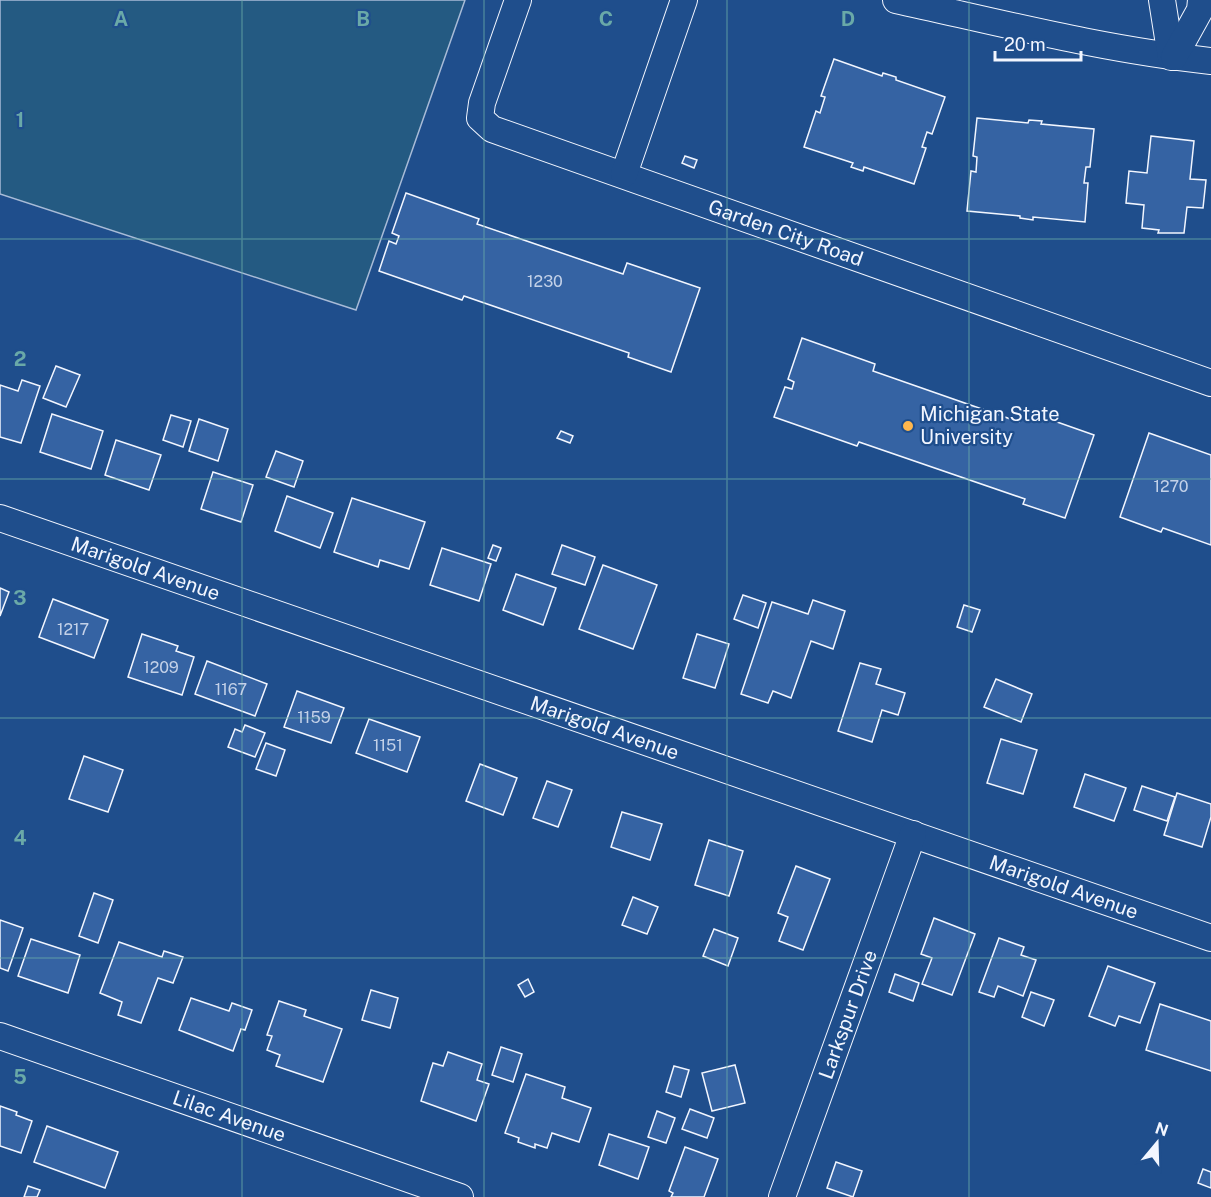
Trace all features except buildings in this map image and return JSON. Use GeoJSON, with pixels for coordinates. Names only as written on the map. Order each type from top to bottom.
{"type":"FeatureCollection","features":[{"type":"Feature","properties":{"kind":"street","name":"Garden City Road"},"geometry":{"type":"LineString","coordinates":[[518,0],[482,104],[480,118],[492,129],[1211,383]]}},
{"type":"Feature","properties":{"kind":"street"},"geometry":{"type":"LineString","coordinates":[[624,174],[684,0]]}},
{"type":"Feature","properties":{"kind":"street"},"geometry":{"type":"LineString","coordinates":[[896,0],[1077,40],[1173,57],[1211,61]]}},
{"type":"Feature","properties":{"kind":"street"},"geometry":{"type":"LineString","coordinates":[[1162,0],[1173,57]]}},
{"type":"Feature","properties":{"kind":"street"},"geometry":{"type":"LineString","coordinates":[[1173,57],[1200,9],[1201,0]]}},
{"type":"Feature","properties":{"kind":"street","name":"Marigold Avenue"},"geometry":{"type":"LineString","coordinates":[[0,518],[1211,938]]}},
{"type":"Feature","properties":{"kind":"street","name":"Larkspur Drive"},"geometry":{"type":"LineString","coordinates":[[782,1197],[913,834]]}},
{"type":"Feature","properties":{"kind":"street","name":"Lilac Avenue"},"geometry":{"type":"LineString","coordinates":[[0,1036],[460,1197]]}},
{"type":"Feature","properties":{"kind":"shaded area"},"geometry":{"type":"Polygon","coordinates":[[[0,0],[465,0],[356,310],[0,194],[0,0]]]}},
{"type":"Feature","properties":{"kind":"place","name":"Michigan State University"},"geometry":{"type":"Point","coordinates":[908,426]}}]}
